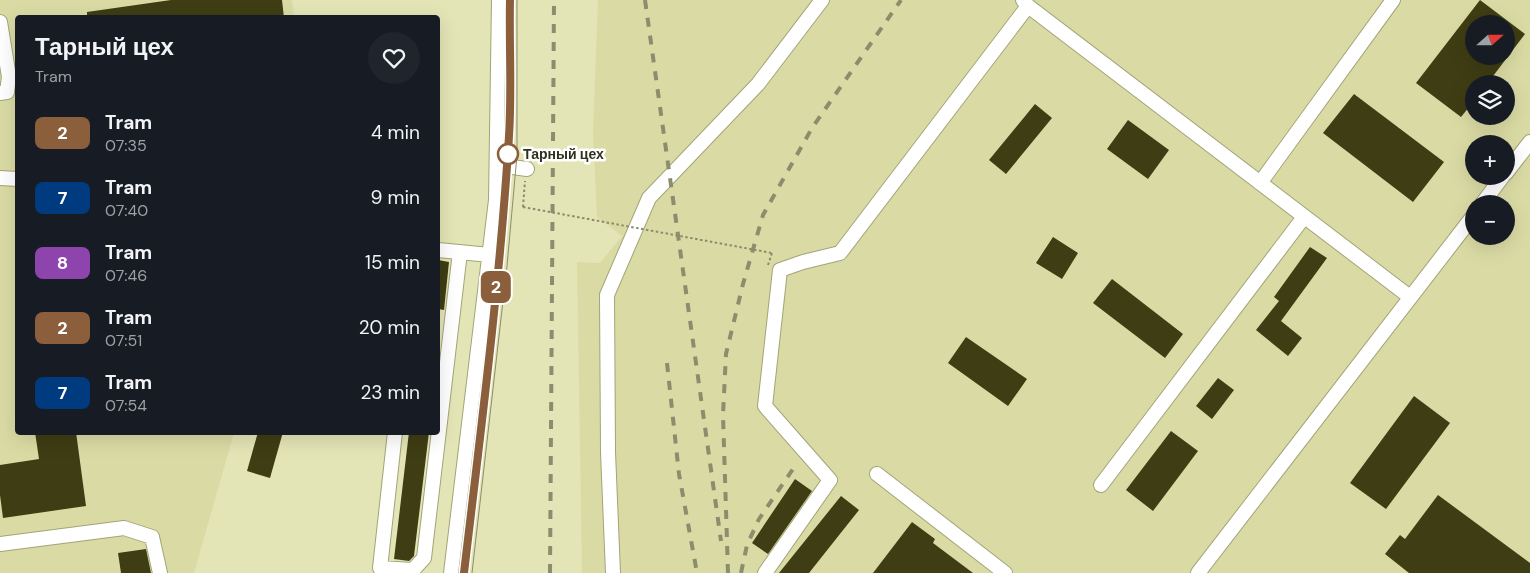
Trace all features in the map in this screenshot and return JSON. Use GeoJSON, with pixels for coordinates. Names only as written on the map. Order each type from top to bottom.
{"type":"FeatureCollection","features":[{"type":"Feature","properties":{"kind":"street"},"geometry":{"type":"LineString","coordinates":[[451,573],[496,200],[499,0]]}},
{"type":"Feature","properties":{"kind":"street"},"geometry":{"type":"LineString","coordinates":[[613,573],[608,452],[608,295],[649,198],[758,84],[822,0]]}},
{"type":"Feature","properties":{"kind":"street"},"geometry":{"type":"LineString","coordinates":[[1260,183],[1393,0]]}},
{"type":"Feature","properties":{"kind":"street"},"geometry":{"type":"LineString","coordinates":[[765,573],[830,480],[765,406],[780,270],[802,262],[840,253],[1026,3],[1410,297]]}},
{"type":"Feature","properties":{"kind":"street"},"geometry":{"type":"LineString","coordinates":[[0,22],[9,77],[7,92],[0,93]]}},
{"type":"Feature","properties":{"kind":"street"},"geometry":{"type":"LineString","coordinates":[[1515,161],[1530,142]]}},
{"type":"Feature","properties":{"kind":"street"},"geometry":{"type":"LineString","coordinates":[[496,165],[527,169]]}},
{"type":"Feature","properties":{"kind":"street"},"geometry":{"type":"LineString","coordinates":[[0,178],[15,179]]}},
{"type":"Feature","properties":{"kind":"street"},"geometry":{"type":"LineString","coordinates":[[1101,485],[1304,217]]}},
{"type":"Feature","properties":{"kind":"street"},"geometry":{"type":"LineString","coordinates":[[1198,573],[1465,227]]}},
{"type":"Feature","properties":{"kind":"street"},"geometry":{"type":"LineString","coordinates":[[440,250],[490,254]]}},
{"type":"Feature","properties":{"kind":"street"},"geometry":{"type":"LineString","coordinates":[[440,422],[460,252]]}},
{"type":"Feature","properties":{"kind":"street"},"geometry":{"type":"LineString","coordinates":[[395,435],[380,568],[413,570],[424,558],[438,435]]}},
{"type":"Feature","properties":{"kind":"street"},"geometry":{"type":"LineString","coordinates":[[878,474],[1005,573]]}},
{"type":"Feature","properties":{"kind":"street"},"geometry":{"type":"LineString","coordinates":[[0,544],[124,528],[152,536],[160,573]]}},
{"type":"Feature","properties":{"kind":"path"},"geometry":{"type":"LineString","coordinates":[[527,169],[523,208],[772,253]]}},
{"type":"Feature","properties":{"kind":"shaded area"},"geometry":{"type":"Polygon","coordinates":[[[0,0],[292,0],[294,15],[15,15],[15,435],[233,435],[194,573],[0,573],[0,0]]]}},
{"type":"Feature","properties":{"kind":"shaded area"},"geometry":{"type":"Polygon","coordinates":[[[598,0],[1530,0],[1530,573],[582,573],[577,262],[600,263],[622,236],[597,217],[593,131],[598,0]]]}},
{"type":"Feature","properties":{"kind":"building"},"geometry":{"type":"Polygon","coordinates":[[[171,0],[282,0],[284,15],[87,15],[87,12],[171,0]]]}},
{"type":"Feature","properties":{"kind":"building"},"geometry":{"type":"Polygon","coordinates":[[[1480,0],[1500,15],[1468,15],[1480,0]]]}},
{"type":"Feature","properties":{"kind":"building"},"geometry":{"type":"Polygon","coordinates":[[[1465,19],[1465,65],[1501,65],[1494,75],[1465,75],[1465,112],[1461,117],[1416,83],[1465,19]]]}},
{"type":"Feature","properties":{"kind":"building"},"geometry":{"type":"Polygon","coordinates":[[[1515,26],[1525,34],[1515,47],[1515,26]]]}},
{"type":"Feature","properties":{"kind":"building"},"geometry":{"type":"Polygon","coordinates":[[[1354,94],[1444,162],[1413,202],[1323,133],[1354,94]]]}},
{"type":"Feature","properties":{"kind":"building"},"geometry":{"type":"Polygon","coordinates":[[[1035,104],[1052,118],[1006,174],[989,160],[1035,104]]]}},
{"type":"Feature","properties":{"kind":"building"},"geometry":{"type":"Polygon","coordinates":[[[1128,120],[1169,150],[1148,179],[1107,149],[1128,120]]]}},
{"type":"Feature","properties":{"kind":"building"},"geometry":{"type":"Polygon","coordinates":[[[1053,237],[1078,253],[1062,279],[1036,263],[1053,237]]]}},
{"type":"Feature","properties":{"kind":"building"},"geometry":{"type":"Polygon","coordinates":[[[1310,247],[1327,258],[1281,321],[1302,338],[1288,356],[1256,330],[1279,301],[1274,297],[1310,247]]]}},
{"type":"Feature","properties":{"kind":"building"},"geometry":{"type":"Polygon","coordinates":[[[440,260],[449,262],[444,310],[440,309],[440,260]]]}},
{"type":"Feature","properties":{"kind":"building"},"geometry":{"type":"Polygon","coordinates":[[[1112,279],[1183,334],[1165,358],[1093,303],[1112,279]]]}},
{"type":"Feature","properties":{"kind":"building"},"geometry":{"type":"Polygon","coordinates":[[[966,337],[1027,379],[1008,406],[948,363],[966,337]]]}},
{"type":"Feature","properties":{"kind":"building"},"geometry":{"type":"Polygon","coordinates":[[[1218,378],[1234,390],[1212,419],[1196,406],[1218,378]]]}},
{"type":"Feature","properties":{"kind":"building"},"geometry":{"type":"Polygon","coordinates":[[[1414,396],[1450,423],[1386,509],[1350,483],[1414,396]]]}},
{"type":"Feature","properties":{"kind":"building"},"geometry":{"type":"Polygon","coordinates":[[[1171,431],[1198,451],[1153,511],[1126,490],[1171,431]]]}},
{"type":"Feature","properties":{"kind":"building"},"geometry":{"type":"Polygon","coordinates":[[[35,435],[76,435],[86,506],[3,518],[0,495],[0,465],[39,459],[35,435]]]}},
{"type":"Feature","properties":{"kind":"building"},"geometry":{"type":"Polygon","coordinates":[[[257,435],[282,435],[270,478],[247,471],[257,435]]]}},
{"type":"Feature","properties":{"kind":"building"},"geometry":{"type":"Polygon","coordinates":[[[409,435],[429,435],[414,556],[409,561],[394,559],[409,435]]]}},
{"type":"Feature","properties":{"kind":"building"},"geometry":{"type":"Polygon","coordinates":[[[795,479],[812,491],[768,554],[752,543],[795,479]]]}},
{"type":"Feature","properties":{"kind":"building"},"geometry":{"type":"Polygon","coordinates":[[[1438,495],[1530,563],[1530,573],[1409,573],[1385,554],[1400,535],[1405,539],[1438,495]]]}},
{"type":"Feature","properties":{"kind":"building"},"geometry":{"type":"Polygon","coordinates":[[[841,496],[859,510],[809,573],[779,573],[841,496]]]}},
{"type":"Feature","properties":{"kind":"building"},"geometry":{"type":"Polygon","coordinates":[[[912,522],[935,539],[933,543],[973,573],[873,573],[912,522]]]}},
{"type":"Feature","properties":{"kind":"building"},"geometry":{"type":"Polygon","coordinates":[[[146,549],[151,573],[121,573],[118,553],[146,549]]]}},
{"type":"Feature","properties":{"kind":"tram line"},"geometry":{"type":"LineString","coordinates":[[464,573],[499,263],[509,134],[509,0]]}},
{"type":"Feature","properties":{"kind":"tram line","name":"2"},"geometry":{"type":"LineString","coordinates":[[464,573],[499,263],[505,190],[509,134],[510,0]]}},
{"type":"Feature","properties":{"kind":"tram line"},"geometry":{"type":"LineString","coordinates":[[472,573],[507,266],[517,155],[517,0]]}},
{"type":"Feature","properties":{"kind":"railway"},"geometry":{"type":"LineString","coordinates":[[550,573],[554,0]]}},
{"type":"Feature","properties":{"kind":"railway"},"geometry":{"type":"LineString","coordinates":[[645,0],[721,541]]}},
{"type":"Feature","properties":{"kind":"railway"},"geometry":{"type":"LineString","coordinates":[[728,573],[723,415],[726,354],[743,284],[763,215],[812,128],[901,0]]}},
{"type":"Feature","properties":{"kind":"railway"},"geometry":{"type":"LineString","coordinates":[[667,363],[679,474],[697,573]]}},
{"type":"Feature","properties":{"kind":"railway"},"geometry":{"type":"LineString","coordinates":[[741,573],[747,545],[759,519],[797,463]]}},
{"type":"Feature","properties":{"kind":"place","name":"Тарный цех"},"geometry":{"type":"Point","coordinates":[508,154]}}]}
